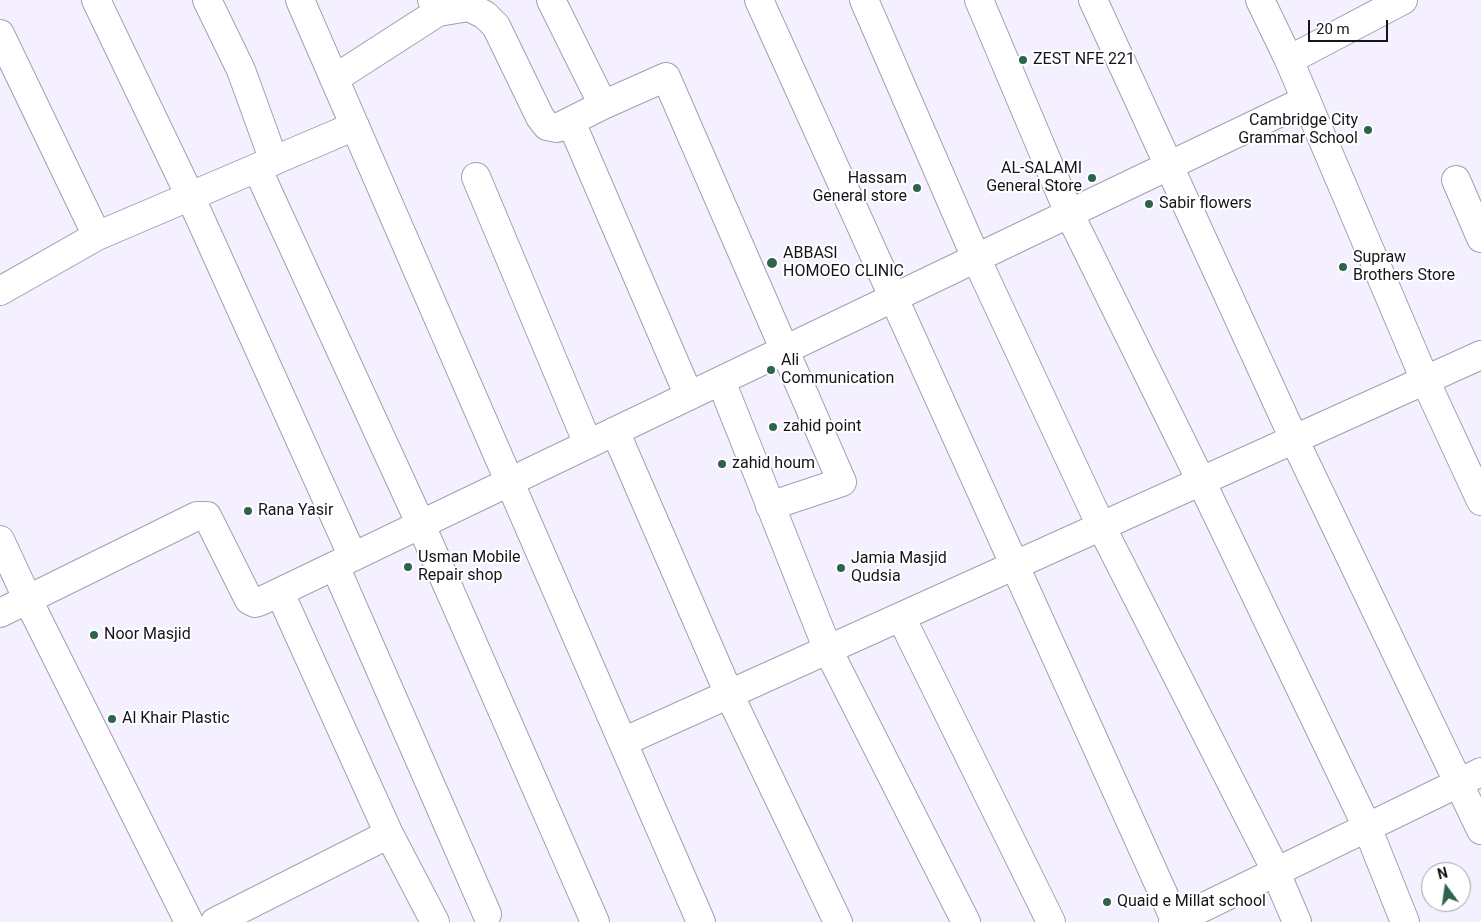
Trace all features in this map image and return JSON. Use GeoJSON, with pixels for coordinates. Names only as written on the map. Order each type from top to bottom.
{"type":"FeatureCollection","features":[{"type":"Feature","properties":{"kind":"street"},"geometry":{"type":"LineString","coordinates":[[96,0],[190,196],[344,561],[487,914]]}},
{"type":"Feature","properties":{"kind":"street"},"geometry":{"type":"LineString","coordinates":[[207,0],[241,70],[266,164],[595,922]]}},
{"type":"Feature","properties":{"kind":"street"},"geometry":{"type":"LineString","coordinates":[[300,0],[701,922]]}},
{"type":"Feature","properties":{"kind":"street"},"geometry":{"type":"LineString","coordinates":[[551,0],[603,105]]}},
{"type":"Feature","properties":{"kind":"street"},"geometry":{"type":"LineString","coordinates":[[759,0],[1175,922],[1470,777]]}},
{"type":"Feature","properties":{"kind":"street"},"geometry":{"type":"LineString","coordinates":[[864,0],[976,258],[1102,526],[1276,872],[1297,922]]}},
{"type":"Feature","properties":{"kind":"street"},"geometry":{"type":"LineString","coordinates":[[979,0],[1069,213],[1201,481],[1367,827],[1405,922]]}},
{"type":"Feature","properties":{"kind":"street"},"geometry":{"type":"LineString","coordinates":[[1093,0],[1294,439],[1470,777],[1481,830]]}},
{"type":"Feature","properties":{"kind":"street"},"geometry":{"type":"LineString","coordinates":[[1260,0],[1289,60],[1425,380],[1481,501]]}},
{"type":"Feature","properties":{"kind":"street"},"geometry":{"type":"LineString","coordinates":[[1289,60],[1403,0]]}},
{"type":"Feature","properties":{"kind":"street"},"geometry":{"type":"LineString","coordinates":[[334,80],[435,6],[469,7],[485,15],[496,26],[540,117],[547,126],[557,128],[666,77],[842,482],[770,506]]}},
{"type":"Feature","properties":{"kind":"street"},"geometry":{"type":"LineString","coordinates":[[0,34],[97,236]]}},
{"type":"Feature","properties":{"kind":"street"},"geometry":{"type":"LineString","coordinates":[[0,614],[196,516],[207,516],[249,600],[255,603],[1306,100]]}},
{"type":"Feature","properties":{"kind":"street"},"geometry":{"type":"LineString","coordinates":[[570,122],[689,396]]}},
{"type":"Feature","properties":{"kind":"street"},"geometry":{"type":"LineString","coordinates":[[1,287],[97,236],[355,126]]}},
{"type":"Feature","properties":{"kind":"street"},"geometry":{"type":"LineString","coordinates":[[476,177],[588,444]]}},
{"type":"Feature","properties":{"kind":"street"},"geometry":{"type":"LineString","coordinates":[[1456,180],[1481,238]]}},
{"type":"Feature","properties":{"kind":"street"},"geometry":{"type":"LineString","coordinates":[[623,742],[1481,355]]}},
{"type":"Feature","properties":{"kind":"street"},"geometry":{"type":"LineString","coordinates":[[721,380],[828,650],[966,922]]}},
{"type":"Feature","properties":{"kind":"street"},"geometry":{"type":"LineString","coordinates":[[615,431],[729,694],[838,922]]}},
{"type":"Feature","properties":{"kind":"street"},"geometry":{"type":"LineString","coordinates":[[0,540],[28,600],[189,922]]}},
{"type":"Feature","properties":{"kind":"street"},"geometry":{"type":"LineString","coordinates":[[280,592],[389,834],[435,922]]}},
{"type":"Feature","properties":{"kind":"street"},"geometry":{"type":"LineString","coordinates":[[901,617],[1051,922]]}},
{"type":"Feature","properties":{"kind":"street"},"geometry":{"type":"LineString","coordinates":[[226,919],[389,834]]}},
{"type":"Feature","properties":{"kind":"place","name":"ZEST NFE 221"},"geometry":{"type":"Point","coordinates":[1023,60]}},
{"type":"Feature","properties":{"kind":"place","name":"Cambridge City Grammar School"},"geometry":{"type":"Point","coordinates":[1368,130]}},
{"type":"Feature","properties":{"kind":"place","name":"AL-SALAMI General Store"},"geometry":{"type":"Point","coordinates":[1092,178]}},
{"type":"Feature","properties":{"kind":"place","name":"Hassam General store"},"geometry":{"type":"Point","coordinates":[917,188]}},
{"type":"Feature","properties":{"kind":"place","name":"Sabir flowers"},"geometry":{"type":"Point","coordinates":[1149,204]}},
{"type":"Feature","properties":{"kind":"place","name":"ABBASI HOMOEO CLINIC"},"geometry":{"type":"Point","coordinates":[772,263]}},
{"type":"Feature","properties":{"kind":"place","name":"Supraw Brothers Store"},"geometry":{"type":"Point","coordinates":[1343,267]}},
{"type":"Feature","properties":{"kind":"place","name":"Ali Communication"},"geometry":{"type":"Point","coordinates":[771,370]}},
{"type":"Feature","properties":{"kind":"place","name":"zahid point"},"geometry":{"type":"Point","coordinates":[773,427]}},
{"type":"Feature","properties":{"kind":"place","name":"zahid houm"},"geometry":{"type":"Point","coordinates":[722,464]}},
{"type":"Feature","properties":{"kind":"place","name":"Rana Yasir"},"geometry":{"type":"Point","coordinates":[248,511]}},
{"type":"Feature","properties":{"kind":"place","name":"Usman Mobile Repair shop"},"geometry":{"type":"Point","coordinates":[408,567]}},
{"type":"Feature","properties":{"kind":"place","name":"Jamia Masjid Qudsia"},"geometry":{"type":"Point","coordinates":[841,568]}},
{"type":"Feature","properties":{"kind":"place","name":"Noor Masjid"},"geometry":{"type":"Point","coordinates":[94,635]}},
{"type":"Feature","properties":{"kind":"place","name":"Al Khair Plastic"},"geometry":{"type":"Point","coordinates":[112,719]}},
{"type":"Feature","properties":{"kind":"place","name":"Quaid e Millat school"},"geometry":{"type":"Point","coordinates":[1107,902]}}]}
